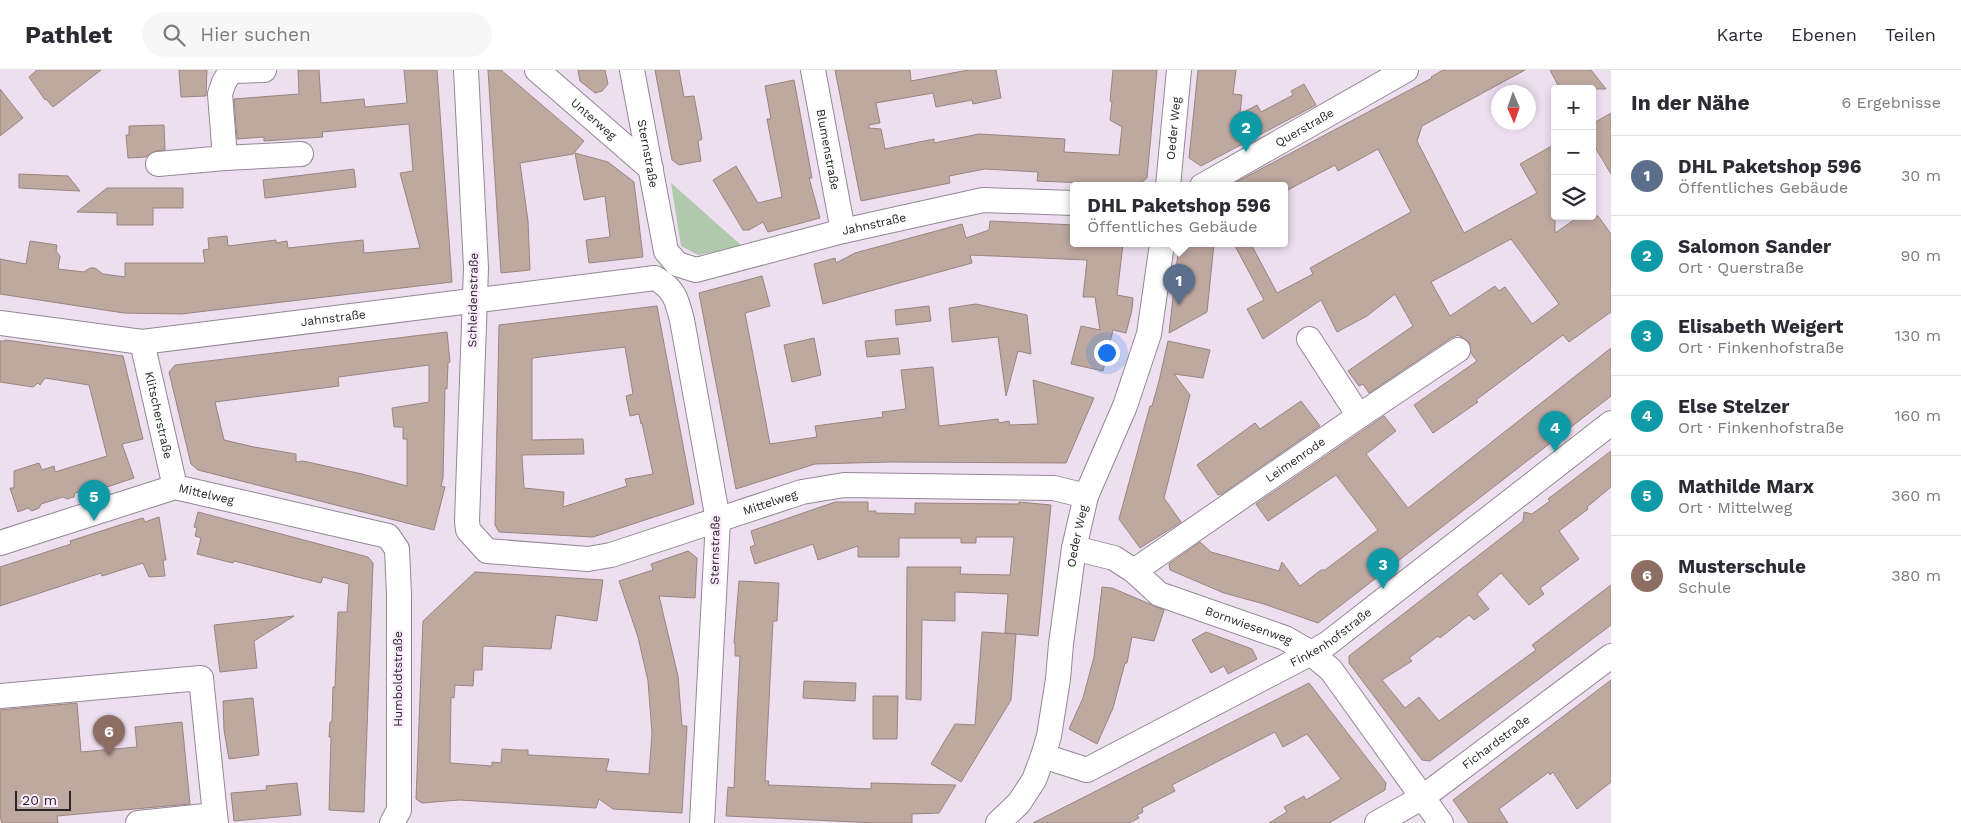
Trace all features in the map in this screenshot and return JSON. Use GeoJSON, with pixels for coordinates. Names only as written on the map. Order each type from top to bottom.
{"type":"FeatureCollection","features":[{"type":"Feature","properties":{"kind":"street"},"geometry":{"type":"LineString","coordinates":[[225,158],[220,94],[224,82],[231,71],[264,70]]}},
{"type":"Feature","properties":{"kind":"street","name":"Schleidenstraße"},"geometry":{"type":"LineString","coordinates":[[466,70],[476,268],[467,511],[468,530]]}},
{"type":"Feature","properties":{"kind":"street","name":"Unterweg"},"geometry":{"type":"LineString","coordinates":[[537,70],[651,169]]}},
{"type":"Feature","properties":{"kind":"street","name":"Sternstraße"},"geometry":{"type":"LineString","coordinates":[[632,70],[666,251],[682,320],[718,520],[702,823]]}},
{"type":"Feature","properties":{"kind":"street","name":"Blumenstraße"},"geometry":{"type":"LineString","coordinates":[[813,70],[842,231]]}},
{"type":"Feature","properties":{"kind":"street","name":"Oeder Weg"},"geometry":{"type":"LineString","coordinates":[[1168,182],[1179,70]]}},
{"type":"Feature","properties":{"kind":"street","name":"Querstraße"},"geometry":{"type":"LineString","coordinates":[[1209,182],[1402,71]]}},
{"type":"Feature","properties":{"kind":"street"},"geometry":{"type":"LineString","coordinates":[[158,164],[300,154]]}},
{"type":"Feature","properties":{"kind":"street","name":"Jahnstraße"},"geometry":{"type":"LineString","coordinates":[[0,323],[142,342],[655,278],[696,270],[842,231],[983,200],[1070,204]]}},
{"type":"Feature","properties":{"kind":"street","name":"Oeder Weg"},"geometry":{"type":"LineString","coordinates":[[998,823],[1019,803],[1034,780],[1049,736],[1074,548],[1086,496],[1125,406],[1149,334],[1162,247]]}},
{"type":"Feature","properties":{"kind":"street"},"geometry":{"type":"LineString","coordinates":[[1309,339],[1359,416]]}},
{"type":"Feature","properties":{"kind":"street","name":"Klitscherstraße"},"geometry":{"type":"LineString","coordinates":[[142,342],[175,487]]}},
{"type":"Feature","properties":{"kind":"street","name":"Leimenrode"},"geometry":{"type":"LineString","coordinates":[[1134,571],[1458,350]]}},
{"type":"Feature","properties":{"kind":"street","name":"Finkenhofstraße"},"geometry":{"type":"LineString","coordinates":[[1043,756],[1087,770],[1327,644],[1611,423]]}},
{"type":"Feature","properties":{"kind":"street","name":"Mittelweg"},"geometry":{"type":"LineString","coordinates":[[468,530],[487,550],[588,559],[610,555],[802,492],[844,485],[1054,488],[1086,496]]}},
{"type":"Feature","properties":{"kind":"street","name":"Mittelweg"},"geometry":{"type":"LineString","coordinates":[[0,543],[175,487],[388,536]]}},
{"type":"Feature","properties":{"kind":"street","name":"Humboldtstraße"},"geometry":{"type":"LineString","coordinates":[[388,536],[397,549],[399,594],[399,810],[392,823]]}},
{"type":"Feature","properties":{"kind":"street","name":"Bornwiesenweg"},"geometry":{"type":"LineString","coordinates":[[1074,548],[1114,558],[1134,571],[1159,594],[1285,638],[1311,653],[1332,670],[1441,823]]}},
{"type":"Feature","properties":{"kind":"street","name":"Fichardstraße"},"geometry":{"type":"LineString","coordinates":[[1376,823],[1423,797],[1611,656]]}},
{"type":"Feature","properties":{"kind":"street"},"geometry":{"type":"LineString","coordinates":[[0,696],[201,678],[216,819],[138,823]]}},
{"type":"Feature","properties":{"kind":"green space"},"geometry":{"type":"Polygon","coordinates":[[[671,183],[742,246],[698,255],[681,246],[671,183]]]}},
{"type":"Feature","properties":{"kind":"building"},"geometry":{"type":"Polygon","coordinates":[[[37,70],[101,70],[53,107],[45,100],[29,77],[37,70]]]}},
{"type":"Feature","properties":{"kind":"building"},"geometry":{"type":"Polygon","coordinates":[[[179,70],[207,70],[206,96],[181,97],[179,70]]]}},
{"type":"Feature","properties":{"kind":"building"},"geometry":{"type":"Polygon","coordinates":[[[298,70],[319,70],[321,103],[364,99],[365,107],[407,103],[404,70],[437,70],[452,282],[181,314],[124,313],[0,294],[0,259],[26,264],[30,241],[57,245],[56,251],[60,256],[58,269],[84,272],[90,268],[95,268],[103,274],[125,277],[125,263],[205,263],[203,250],[209,249],[208,238],[227,236],[228,246],[276,240],[276,243],[287,241],[288,248],[363,240],[364,253],[420,248],[400,173],[413,171],[409,124],[322,132],[323,137],[264,141],[264,137],[237,139],[234,99],[299,94],[298,70]]]}},
{"type":"Feature","properties":{"kind":"building"},"geometry":{"type":"Polygon","coordinates":[[[488,70],[501,70],[584,141],[573,154],[520,163],[528,221],[530,270],[501,273],[488,70]]]}},
{"type":"Feature","properties":{"kind":"building"},"geometry":{"type":"Polygon","coordinates":[[[578,70],[605,70],[608,84],[602,91],[595,93],[580,81],[578,70]]]}},
{"type":"Feature","properties":{"kind":"building"},"geometry":{"type":"Polygon","coordinates":[[[655,70],[679,70],[684,97],[694,96],[702,139],[698,141],[701,161],[679,165],[672,160],[655,70]]]}},
{"type":"Feature","properties":{"kind":"building"},"geometry":{"type":"Polygon","coordinates":[[[835,70],[910,70],[911,81],[968,70],[996,70],[1001,98],[973,104],[972,100],[936,107],[933,93],[876,103],[880,123],[869,125],[869,128],[881,129],[885,149],[934,139],[934,143],[979,134],[1065,139],[1064,152],[1119,155],[1122,127],[1110,120],[1113,70],[1157,70],[1147,178],[1142,182],[1037,181],[1038,172],[985,169],[949,176],[950,183],[861,201],[835,70]]]}},
{"type":"Feature","properties":{"kind":"building"},"geometry":{"type":"Polygon","coordinates":[[[1198,70],[1236,70],[1233,94],[1242,95],[1240,114],[1257,105],[1261,112],[1293,95],[1291,91],[1304,84],[1316,105],[1201,166],[1189,158],[1198,70]]]}},
{"type":"Feature","properties":{"kind":"building"},"geometry":{"type":"Polygon","coordinates":[[[1443,70],[1525,70],[1497,85],[1491,85],[1491,88],[1422,126],[1417,141],[1464,233],[1537,193],[1520,164],[1551,146],[1551,220],[1555,220],[1555,233],[1574,220],[1596,220],[1596,216],[1598,216],[1611,234],[1611,312],[1569,342],[1563,335],[1476,400],[1478,402],[1433,433],[1414,405],[1477,361],[1471,353],[1469,342],[1458,335],[1451,338],[1369,393],[1363,384],[1359,386],[1348,371],[1413,326],[1395,294],[1367,316],[1337,332],[1321,300],[1263,339],[1247,309],[1264,300],[1236,247],[1253,247],[1277,293],[1313,274],[1310,268],[1411,212],[1378,149],[1338,171],[1335,165],[1288,190],[1288,182],[1237,182],[1432,78],[1443,70]],[[1511,239],[1431,282],[1450,316],[1495,286],[1499,291],[1505,287],[1532,324],[1559,304],[1511,239]]]}},
{"type":"Feature","properties":{"kind":"building"},"geometry":{"type":"Polygon","coordinates":[[[1550,70],[1591,70],[1606,89],[1596,89],[1596,85],[1558,85],[1550,70]]]}},
{"type":"Feature","properties":{"kind":"building"},"geometry":{"type":"Polygon","coordinates":[[[794,80],[812,178],[809,178],[820,218],[768,232],[763,222],[749,230],[743,230],[713,180],[736,166],[758,203],[782,197],[767,119],[771,119],[765,86],[794,80]]]}},
{"type":"Feature","properties":{"kind":"building"},"geometry":{"type":"Polygon","coordinates":[[[0,89],[23,118],[0,136],[0,89]]]}},
{"type":"Feature","properties":{"kind":"building"},"geometry":{"type":"Polygon","coordinates":[[[1611,113],[1611,174],[1596,149],[1596,122],[1611,113]]]}},
{"type":"Feature","properties":{"kind":"building"},"geometry":{"type":"Polygon","coordinates":[[[164,125],[165,150],[155,151],[146,157],[128,158],[126,135],[129,135],[129,126],[164,125]]]}},
{"type":"Feature","properties":{"kind":"building"},"geometry":{"type":"Polygon","coordinates":[[[575,153],[608,162],[634,182],[643,257],[589,263],[586,240],[610,237],[605,196],[584,200],[575,153]]]}},
{"type":"Feature","properties":{"kind":"building"},"geometry":{"type":"Polygon","coordinates":[[[354,169],[356,187],[265,198],[263,180],[354,169]]]}},
{"type":"Feature","properties":{"kind":"building"},"geometry":{"type":"Polygon","coordinates":[[[19,174],[68,176],[80,191],[19,188],[19,174]]]}},
{"type":"Feature","properties":{"kind":"building"},"geometry":{"type":"Polygon","coordinates":[[[107,188],[183,188],[183,208],[153,208],[153,225],[117,225],[117,213],[77,212],[107,188]]]}},
{"type":"Feature","properties":{"kind":"building"},"geometry":{"type":"Polygon","coordinates":[[[990,221],[1070,225],[1070,247],[1123,247],[1117,295],[1133,298],[1132,310],[1126,333],[1113,330],[1103,371],[1071,364],[1081,326],[1100,330],[1095,297],[1083,297],[1087,260],[970,255],[972,263],[823,304],[814,264],[835,258],[836,263],[855,253],[962,224],[966,238],[989,230],[990,221]]]}},
{"type":"Feature","properties":{"kind":"building"},"geometry":{"type":"Polygon","coordinates":[[[1179,247],[1214,247],[1207,312],[1169,333],[1179,247]]]}},
{"type":"Feature","properties":{"kind":"building"},"geometry":{"type":"Polygon","coordinates":[[[762,276],[770,306],[745,313],[770,444],[817,437],[815,426],[883,417],[882,412],[906,409],[901,370],[933,367],[939,426],[998,419],[999,423],[1009,421],[1010,425],[1038,424],[1033,380],[1094,398],[1066,463],[890,462],[815,464],[736,489],[699,293],[762,276]]]}},
{"type":"Feature","properties":{"kind":"building"},"geometry":{"type":"Polygon","coordinates":[[[976,304],[1027,315],[1031,354],[1018,351],[1006,396],[998,337],[952,342],[949,308],[976,304]]]}},
{"type":"Feature","properties":{"kind":"building"},"geometry":{"type":"Polygon","coordinates":[[[657,306],[694,504],[593,537],[499,532],[495,525],[499,325],[657,306]],[[625,347],[532,358],[532,440],[583,439],[584,454],[522,455],[524,488],[564,492],[563,507],[627,486],[625,479],[653,474],[639,414],[630,416],[626,396],[633,394],[625,347]]]}},
{"type":"Feature","properties":{"kind":"building"},"geometry":{"type":"Polygon","coordinates":[[[929,306],[931,321],[896,325],[895,310],[929,306]]]}},
{"type":"Feature","properties":{"kind":"building"},"geometry":{"type":"Polygon","coordinates":[[[447,332],[450,362],[448,363],[447,389],[445,388],[443,478],[441,486],[445,487],[434,530],[198,470],[191,464],[169,372],[175,365],[447,332]],[[429,365],[338,377],[339,386],[215,402],[224,440],[296,454],[296,462],[303,461],[407,486],[407,439],[403,439],[403,427],[394,427],[392,408],[429,402],[429,365]]]}},
{"type":"Feature","properties":{"kind":"building"},"geometry":{"type":"Polygon","coordinates":[[[814,338],[821,375],[792,382],[784,345],[814,338]]]}},
{"type":"Feature","properties":{"kind":"building"},"geometry":{"type":"Polygon","coordinates":[[[898,338],[900,354],[867,357],[865,341],[898,338]]]}},
{"type":"Feature","properties":{"kind":"building"},"geometry":{"type":"Polygon","coordinates":[[[5,340],[123,356],[143,439],[122,444],[134,478],[104,488],[103,484],[75,493],[74,497],[67,499],[63,497],[41,504],[39,508],[32,511],[28,508],[18,512],[10,488],[14,488],[14,471],[39,463],[42,470],[54,466],[55,472],[107,456],[89,385],[45,378],[40,385],[38,383],[33,387],[0,382],[0,341],[5,340]]]}},
{"type":"Feature","properties":{"kind":"building"},"geometry":{"type":"Polygon","coordinates":[[[1168,341],[1210,350],[1203,378],[1174,374],[1190,395],[1164,498],[1181,522],[1140,548],[1119,519],[1150,406],[1152,406],[1159,381],[1168,341]]]}},
{"type":"Feature","properties":{"kind":"building"},"geometry":{"type":"Polygon","coordinates":[[[1611,348],[1611,396],[1318,623],[1264,604],[1224,593],[1170,570],[1169,564],[1200,542],[1211,552],[1279,571],[1282,562],[1300,586],[1321,570],[1325,570],[1378,530],[1336,475],[1268,521],[1256,504],[1384,416],[1396,431],[1366,454],[1408,508],[1611,348]]]}},
{"type":"Feature","properties":{"kind":"building"},"geometry":{"type":"Polygon","coordinates":[[[1301,401],[1320,426],[1218,495],[1197,465],[1255,423],[1260,429],[1301,401]]]}},
{"type":"Feature","properties":{"kind":"building"},"geometry":{"type":"Polygon","coordinates":[[[1611,451],[1611,487],[1587,507],[1588,509],[1559,531],[1579,559],[1540,588],[1544,594],[1529,605],[1501,573],[1477,594],[1489,609],[1474,620],[1469,615],[1440,638],[1438,636],[1409,658],[1412,661],[1382,680],[1405,708],[1419,697],[1439,721],[1536,650],[1532,645],[1611,585],[1611,625],[1430,761],[1422,760],[1349,663],[1349,656],[1523,521],[1524,512],[1532,514],[1550,501],[1548,499],[1611,451]]]}},
{"type":"Feature","properties":{"kind":"building"},"geometry":{"type":"Polygon","coordinates":[[[835,502],[868,502],[868,511],[876,511],[875,513],[915,514],[915,503],[1019,504],[1019,502],[1051,505],[1038,636],[1005,633],[1008,594],[955,592],[955,621],[922,620],[921,700],[906,699],[907,567],[961,567],[960,574],[1010,575],[1014,537],[976,537],[976,543],[961,543],[961,538],[899,538],[899,557],[858,557],[858,546],[818,560],[813,544],[755,564],[750,547],[755,545],[751,531],[835,502]]]}},
{"type":"Feature","properties":{"kind":"building"},"geometry":{"type":"Polygon","coordinates":[[[198,512],[368,557],[373,563],[364,812],[329,810],[331,737],[329,737],[330,722],[332,721],[333,687],[335,687],[338,612],[347,612],[349,584],[323,577],[321,583],[234,561],[233,563],[197,554],[201,538],[195,536],[197,528],[194,527],[198,512]]]}},
{"type":"Feature","properties":{"kind":"building"},"geometry":{"type":"Polygon","coordinates":[[[159,517],[166,560],[163,560],[165,576],[149,577],[143,563],[102,576],[101,573],[0,606],[0,567],[71,544],[70,541],[123,524],[143,518],[145,522],[159,517]]]}},
{"type":"Feature","properties":{"kind":"building"},"geometry":{"type":"Polygon","coordinates":[[[688,551],[697,558],[695,598],[659,596],[678,676],[682,726],[687,726],[682,813],[613,809],[599,799],[596,808],[459,800],[422,803],[416,799],[423,621],[475,572],[603,580],[597,621],[556,615],[551,649],[483,646],[482,670],[474,670],[473,686],[455,685],[454,698],[451,697],[450,763],[492,766],[492,762],[501,763],[502,749],[528,750],[528,755],[609,759],[606,771],[649,774],[652,733],[648,681],[638,637],[619,581],[653,570],[651,564],[688,551]]]}},
{"type":"Feature","properties":{"kind":"building"},"geometry":{"type":"Polygon","coordinates":[[[739,581],[779,583],[777,621],[773,621],[765,781],[769,781],[768,785],[871,789],[871,783],[956,785],[939,813],[912,814],[912,823],[726,816],[728,787],[734,788],[740,656],[735,656],[734,643],[739,581]]]}},
{"type":"Feature","properties":{"kind":"building"},"geometry":{"type":"Polygon","coordinates":[[[1102,587],[1112,588],[1164,610],[1154,641],[1132,637],[1127,663],[1125,663],[1113,708],[1097,744],[1069,729],[1083,698],[1094,657],[1102,587]]]}},
{"type":"Feature","properties":{"kind":"building"},"geometry":{"type":"Polygon","coordinates":[[[294,616],[254,641],[257,668],[220,672],[214,625],[294,616]]]}},
{"type":"Feature","properties":{"kind":"building"},"geometry":{"type":"Polygon","coordinates":[[[982,632],[1016,634],[1011,700],[961,782],[931,764],[955,724],[975,725],[982,632]]]}},
{"type":"Feature","properties":{"kind":"building"},"geometry":{"type":"Polygon","coordinates":[[[1206,632],[1252,649],[1257,659],[1228,674],[1224,666],[1211,673],[1192,640],[1206,632]]]}},
{"type":"Feature","properties":{"kind":"building"},"geometry":{"type":"Polygon","coordinates":[[[1611,680],[1611,782],[1577,809],[1553,772],[1550,775],[1549,772],[1499,809],[1508,823],[1469,823],[1453,800],[1611,680]]]}},
{"type":"Feature","properties":{"kind":"building"},"geometry":{"type":"Polygon","coordinates":[[[804,681],[856,683],[855,701],[803,698],[804,681]]]}},
{"type":"Feature","properties":{"kind":"building"},"geometry":{"type":"Polygon","coordinates":[[[1309,683],[1386,783],[1385,790],[1329,823],[1269,823],[1287,812],[1284,807],[1304,796],[1306,800],[1341,779],[1307,734],[1283,747],[1275,732],[1172,785],[1175,791],[1142,808],[1143,812],[1137,815],[1139,818],[1129,823],[1033,823],[1309,683]]]}},
{"type":"Feature","properties":{"kind":"building"},"geometry":{"type":"Polygon","coordinates":[[[873,696],[898,696],[897,739],[873,739],[873,696]]]}},
{"type":"Feature","properties":{"kind":"building"},"geometry":{"type":"Polygon","coordinates":[[[253,698],[259,755],[229,759],[224,730],[223,701],[253,698]]]}},
{"type":"Feature","properties":{"kind":"building"},"geometry":{"type":"Polygon","coordinates":[[[77,703],[81,752],[137,747],[135,727],[182,722],[190,804],[57,816],[58,823],[2,823],[0,816],[0,710],[77,703]]]}},
{"type":"Feature","properties":{"kind":"building"},"geometry":{"type":"Polygon","coordinates":[[[297,783],[301,815],[234,821],[231,793],[267,790],[266,786],[297,783]]]}},
{"type":"Feature","properties":{"kind":"place","name":"Salomon Sander"},"geometry":{"type":"Point","coordinates":[1246,152]}},
{"type":"Feature","properties":{"kind":"place","name":"DHL Paketshop 596"},"geometry":{"type":"Point","coordinates":[1179,305]}},
{"type":"Feature","properties":{"kind":"place","name":"Else Stelzer"},"geometry":{"type":"Point","coordinates":[1555,452]}},
{"type":"Feature","properties":{"kind":"place","name":"Mathilde Marx"},"geometry":{"type":"Point","coordinates":[94,521]}},
{"type":"Feature","properties":{"kind":"place","name":"Elisabeth Weigert"},"geometry":{"type":"Point","coordinates":[1383,589]}},
{"type":"Feature","properties":{"kind":"place","name":"Musterschule"},"geometry":{"type":"Point","coordinates":[109,756]}}]}
